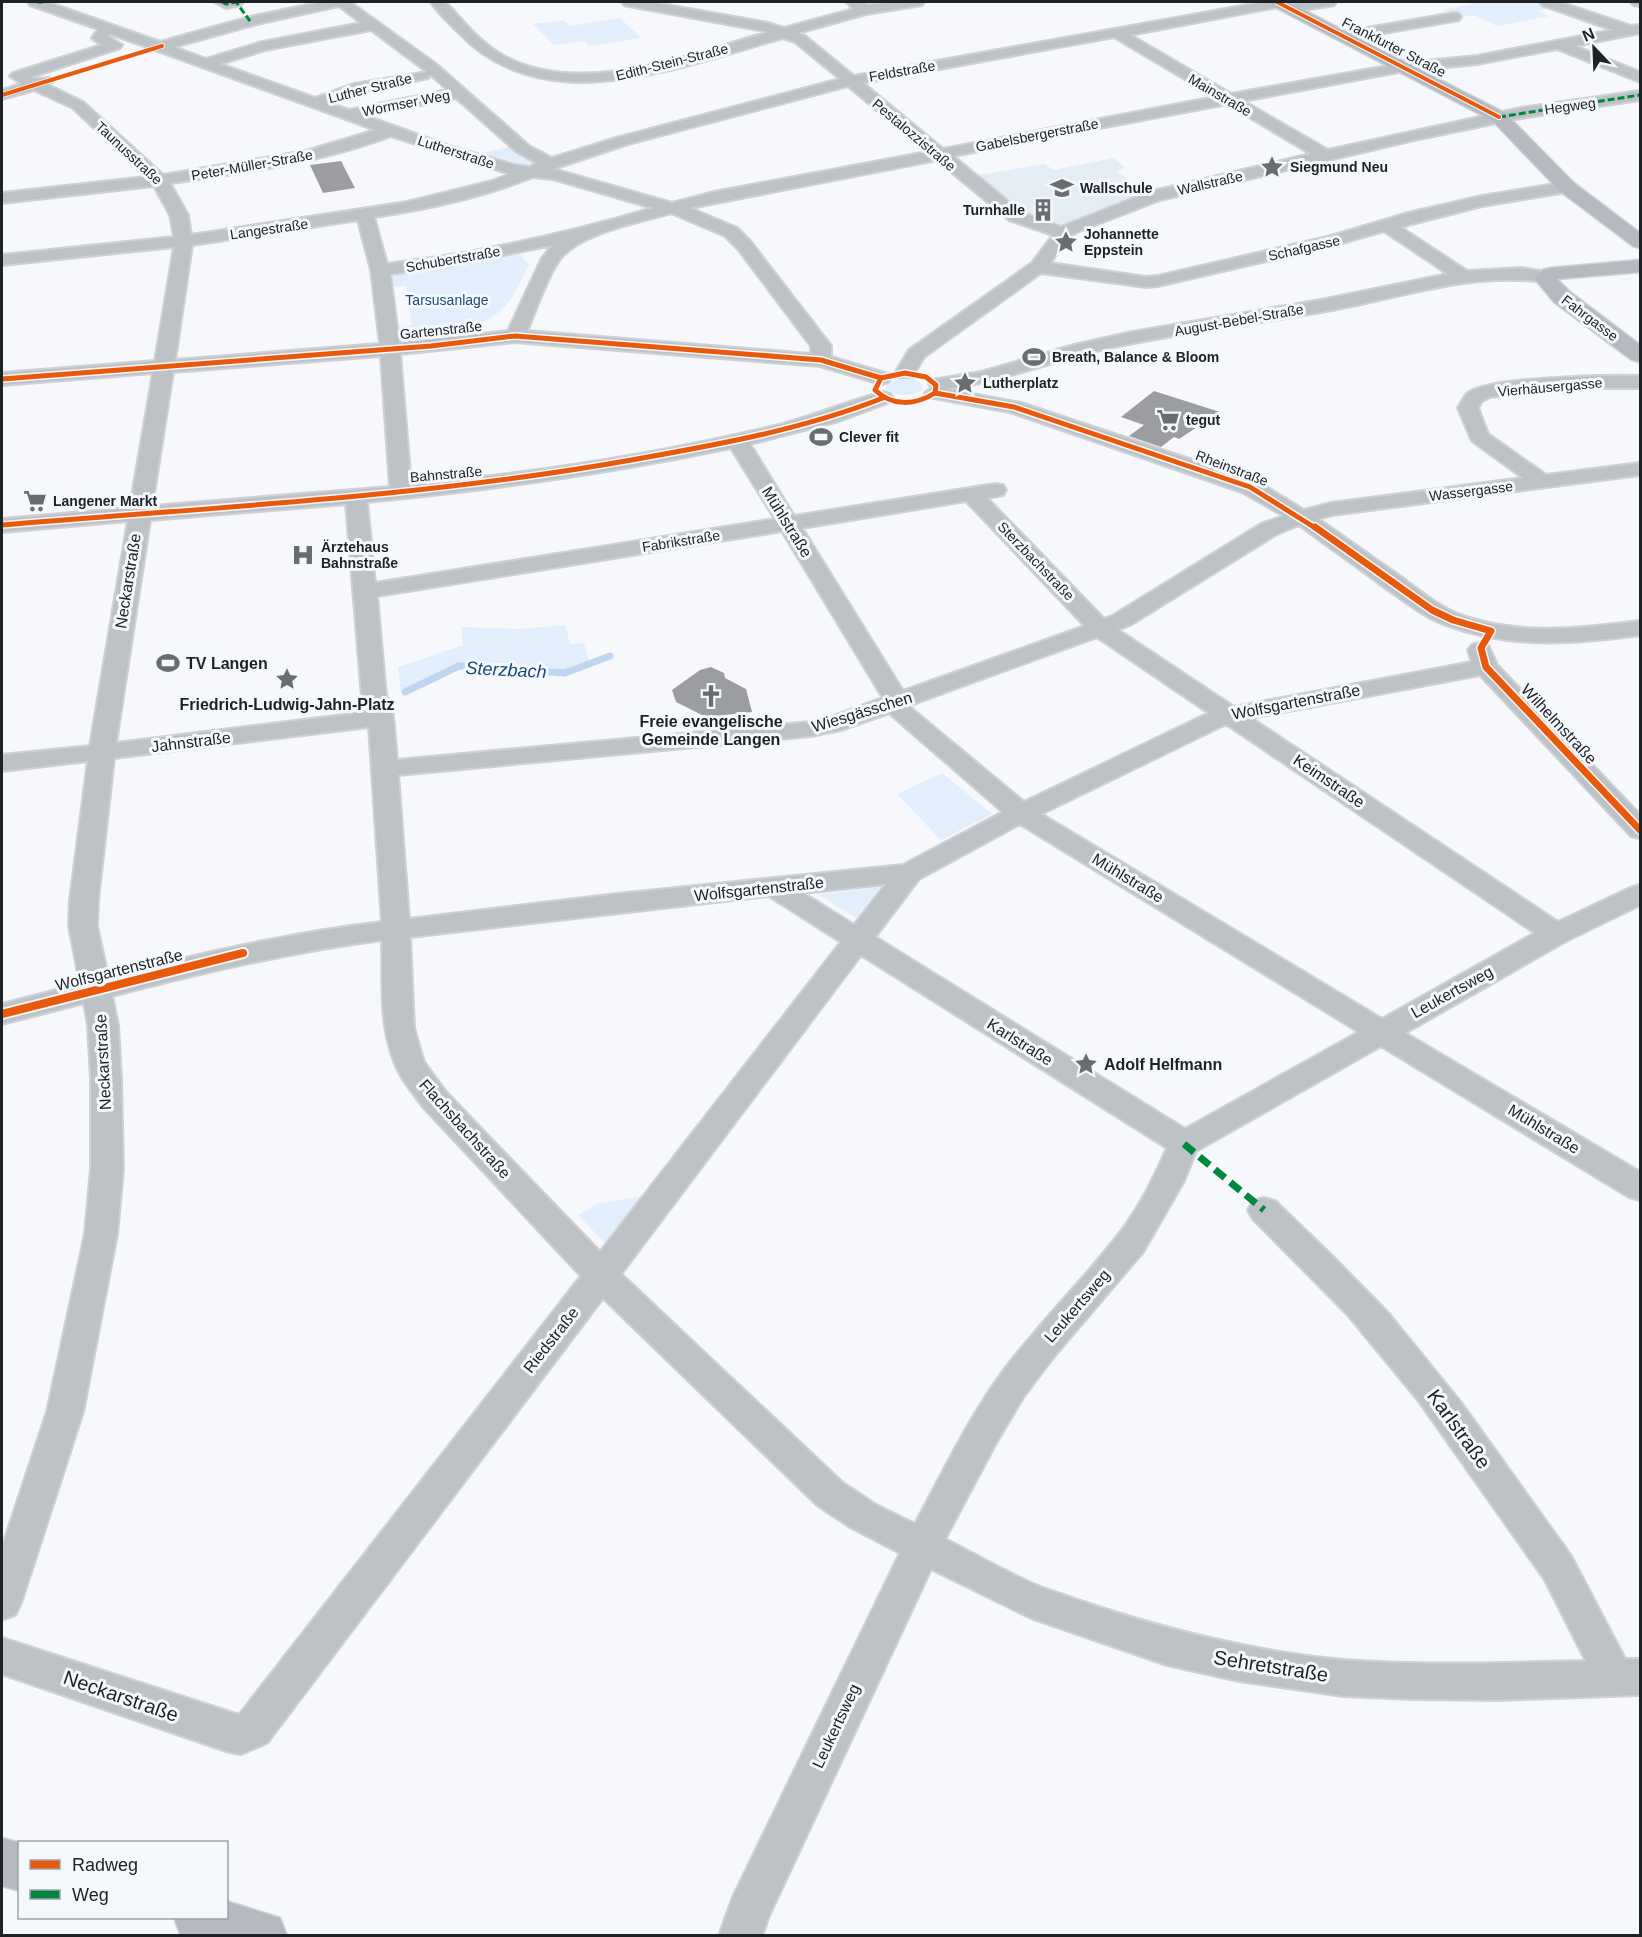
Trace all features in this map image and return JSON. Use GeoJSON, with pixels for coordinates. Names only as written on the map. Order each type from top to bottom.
{"type":"FeatureCollection","features":[{"type":"Feature","properties":{"kind":"main road","name":"Frankfurter Straße"},"geometry":{"type":"LineString","coordinates":[[1282,4],[1499,117],[1567,187],[1641,242]]}},
{"type":"Feature","properties":{"kind":"main road"},"geometry":{"type":"LineString","coordinates":[[1545,277],[1558,273],[1641,266]]}},
{"type":"Feature","properties":{"kind":"main road","name":"Fahrgasse"},"geometry":{"type":"LineString","coordinates":[[1545,277],[1547,284],[1562,297],[1641,355]]}},
{"type":"Feature","properties":{"kind":"main road"},"geometry":{"type":"LineString","coordinates":[[2,1862],[18,1866]]}},
{"type":"Feature","properties":{"kind":"main road"},"geometry":{"type":"LineString","coordinates":[[206,1919],[262,1935]]}},
{"type":"Feature","properties":{"kind":"street","name":"Lutherstraße"},"geometry":{"type":"LineString","coordinates":[[35,2],[461,155],[514,170],[554,174],[712,222],[737,237],[821,346],[821,360]]}},
{"type":"Feature","properties":{"kind":"street"},"geometry":{"type":"LineString","coordinates":[[222,2],[226,4],[237,2],[250,21]]}},
{"type":"Feature","properties":{"kind":"street"},"geometry":{"type":"LineString","coordinates":[[2,95],[250,21],[341,2]]}},
{"type":"Feature","properties":{"kind":"street","name":"Wormser Weg"},"geometry":{"type":"LineString","coordinates":[[341,2],[431,67],[523,149],[551,164]]}},
{"type":"Feature","properties":{"kind":"street","name":"Edith-Stein-Straße"},"geometry":{"type":"LineString","coordinates":[[438,2],[481,46],[505,63],[529,70],[583,79],[610,78],[639,72],[786,33],[859,6],[917,2]]}},
{"type":"Feature","properties":{"kind":"street","name":"Pestalozzistraße"},"geometry":{"type":"LineString","coordinates":[[629,2],[786,33],[800,39],[1015,216],[1063,233]]}},
{"type":"Feature","properties":{"kind":"street","name":"Feldstraße"},"geometry":{"type":"LineString","coordinates":[[532,172],[645,134],[851,81],[1115,32],[1282,4],[1329,2]]}},
{"type":"Feature","properties":{"kind":"street"},"geometry":{"type":"LineString","coordinates":[[1547,2],[1628,31],[1641,45]]}},
{"type":"Feature","properties":{"kind":"street","name":"Frankfurter Straße"},"geometry":{"type":"LineString","coordinates":[[1344,36],[1454,17]]}},
{"type":"Feature","properties":{"kind":"street"},"geometry":{"type":"LineString","coordinates":[[207,63],[255,47],[373,25]]}},
{"type":"Feature","properties":{"kind":"street"},"geometry":{"type":"LineString","coordinates":[[35,84],[18,76],[116,45],[99,38],[103,32],[114,29]]}},
{"type":"Feature","properties":{"kind":"street","name":"Gabelsbergerstraße"},"geometry":{"type":"LineString","coordinates":[[590,232],[670,208],[937,154],[1404,67],[1467,62],[1628,31]]}},
{"type":"Feature","properties":{"kind":"street","name":"Mainstraße"},"geometry":{"type":"LineString","coordinates":[[1115,32],[1326,156]]}},
{"type":"Feature","properties":{"kind":"street"},"geometry":{"type":"LineString","coordinates":[[1560,45],[1641,77]]}},
{"type":"Feature","properties":{"kind":"street","name":"Luther Straße"},"geometry":{"type":"LineString","coordinates":[[317,102],[354,89],[423,75]]}},
{"type":"Feature","properties":{"kind":"street","name":"Taunusstraße"},"geometry":{"type":"LineString","coordinates":[[35,84],[78,105],[160,181],[175,206],[182,225],[184,241],[139,512]]}},
{"type":"Feature","properties":{"kind":"street","name":"Wormser Weg"},"geometry":{"type":"LineString","coordinates":[[350,115],[461,92]]}},
{"type":"Feature","properties":{"kind":"street","name":"Hegweg"},"geometry":{"type":"LineString","coordinates":[[1499,117],[1641,95]]}},
{"type":"Feature","properties":{"kind":"street","name":"Wallstraße"},"geometry":{"type":"LineString","coordinates":[[905,373],[916,354],[1038,267],[1063,233],[1071,228],[1142,200],[1499,117]]}},
{"type":"Feature","properties":{"kind":"street","name":"Peter-Müller-Straße"},"geometry":{"type":"LineString","coordinates":[[2,198],[160,181],[300,158],[391,130]]}},
{"type":"Feature","properties":{"kind":"street","name":"Langestraße"},"geometry":{"type":"LineString","coordinates":[[2,260],[184,241],[365,215],[479,190],[532,172]]}},
{"type":"Feature","properties":{"kind":"street","name":"Schafgasse"},"geometry":{"type":"LineString","coordinates":[[1038,267],[1146,282],[1158,281],[1335,240],[1503,196],[1567,187]]}},
{"type":"Feature","properties":{"kind":"street"},"geometry":{"type":"LineString","coordinates":[[365,215],[380,270],[390,349],[401,492]]}},
{"type":"Feature","properties":{"kind":"street"},"geometry":{"type":"LineString","coordinates":[[1386,225],[1465,277]]}},
{"type":"Feature","properties":{"kind":"street"},"geometry":{"type":"LineString","coordinates":[[514,336],[545,267],[563,245],[590,232]]}},
{"type":"Feature","properties":{"kind":"street","name":"Schubertstraße"},"geometry":{"type":"LineString","coordinates":[[380,270],[439,263],[590,232]]}},
{"type":"Feature","properties":{"kind":"street"},"geometry":{"type":"LineString","coordinates":[[525,246],[545,267]]}},
{"type":"Feature","properties":{"kind":"street","name":"August-Bebel-Straße"},"geometry":{"type":"LineString","coordinates":[[936,389],[985,378],[1104,343],[1343,302],[1465,277],[1521,273],[1545,277]]}},
{"type":"Feature","properties":{"kind":"street","name":"Gartenstraße"},"geometry":{"type":"LineString","coordinates":[[2,379],[390,349],[514,336],[821,360],[882,388]]}},
{"type":"Feature","properties":{"kind":"street"},"geometry":{"type":"LineString","coordinates":[[905,373],[925,376],[936,389],[922,400],[912,402],[882,388],[905,373]]}},
{"type":"Feature","properties":{"kind":"street","name":"Vierhäusergasse"},"geometry":{"type":"LineString","coordinates":[[1542,482],[1475,432],[1468,408],[1475,397],[1485,392],[1575,382],[1641,382]]}},
{"type":"Feature","properties":{"kind":"street","name":"Bahnstraße"},"geometry":{"type":"LineString","coordinates":[[2,525],[483,485],[567,473],[737,440],[823,420],[882,388]]}},
{"type":"Feature","properties":{"kind":"street","name":"Rheinstraße"},"geometry":{"type":"LineString","coordinates":[[936,389],[1058,420],[1263,493],[1301,517],[1432,610],[1453,620],[1491,631],[1517,635],[1569,637],[1641,628]]}},
{"type":"Feature","properties":{"kind":"street","name":"Mühlstraße"},"geometry":{"type":"LineString","coordinates":[[737,440],[901,712],[1021,813],[1641,1188]]}},
{"type":"Feature","properties":{"kind":"street","name":"Wassergasse"},"geometry":{"type":"LineString","coordinates":[[1301,517],[1331,509],[1641,469]]}},
{"type":"Feature","properties":{"kind":"street","name":"Fabrikstraße"},"geometry":{"type":"LineString","coordinates":[[366,591],[995,490]]}},
{"type":"Feature","properties":{"kind":"street","name":"Sterzbachstraße"},"geometry":{"type":"LineString","coordinates":[[971,494],[1101,629]]}},
{"type":"Feature","properties":{"kind":"street","name":"Flachsbachstraße"},"geometry":{"type":"LineString","coordinates":[[356,495],[374,696],[380,706],[396,929],[399,1028],[409,1062],[418,1078],[601,1275],[830,1494],[845,1506],[922,1547]]}},
{"type":"Feature","properties":{"kind":"street","name":"Neckarstraße"},"geometry":{"type":"LineString","coordinates":[[2,1603],[65,1412],[102,1234],[107,1169],[103,1025],[86,943],[83,912],[102,752],[139,512]]}},
{"type":"Feature","properties":{"kind":"street","name":"Wiesgässchen"},"geometry":{"type":"LineString","coordinates":[[384,769],[811,729],[832,724],[1122,620],[1269,529],[1301,517]]}},
{"type":"Feature","properties":{"kind":"street","name":"Keimstraße"},"geometry":{"type":"LineString","coordinates":[[1101,629],[1556,934]]}},
{"type":"Feature","properties":{"kind":"street"},"geometry":{"type":"LineString","coordinates":[[1486,667],[1480,649],[1482,639],[1491,631]]}},
{"type":"Feature","properties":{"kind":"street","name":"Wolfsgartenstraße"},"geometry":{"type":"LineString","coordinates":[[2,1014],[226,957],[325,938],[909,873],[1021,813],[1229,714],[1486,667]]}},
{"type":"Feature","properties":{"kind":"street","name":"Wilhelmstraße"},"geometry":{"type":"LineString","coordinates":[[1486,667],[1641,830]]}},
{"type":"Feature","properties":{"kind":"street","name":"Jahnstraße"},"geometry":{"type":"LineString","coordinates":[[2,763],[380,718]]}},
{"type":"Feature","properties":{"kind":"street"},"geometry":{"type":"LineString","coordinates":[[857,939],[909,873]]}},
{"type":"Feature","properties":{"kind":"street","name":"Karlstraße"},"geometry":{"type":"LineString","coordinates":[[775,888],[1184,1144]]}},
{"type":"Feature","properties":{"kind":"street","name":"Leukertsweg"},"geometry":{"type":"LineString","coordinates":[[740,1935],[748,1912],[922,1547],[983,1432],[1012,1386],[1062,1323],[1131,1243],[1168,1181],[1184,1144],[1556,934],[1641,894]]}},
{"type":"Feature","properties":{"kind":"street","name":"Riedstraße"},"geometry":{"type":"LineString","coordinates":[[241,1735],[253,1729],[857,939]]}},
{"type":"Feature","properties":{"kind":"street","name":"Karlstraße"},"geometry":{"type":"LineString","coordinates":[[1264,1210],[1336,1278],[1411,1364],[1467,1438],[1558,1568],[1627,1677]]}},
{"type":"Feature","properties":{"kind":"street","name":"Sehretstraße"},"geometry":{"type":"LineString","coordinates":[[922,1547],[1031,1601],[1167,1647],[1239,1663],[1343,1678],[1497,1682],[1627,1677]]}},
{"type":"Feature","properties":{"kind":"street","name":"Neckarstraße"},"geometry":{"type":"LineString","coordinates":[[2,1656],[241,1735]]}},
{"type":"Feature","properties":{"kind":"shaded area","name":"Wallschule"},"geometry":{"type":"Polygon","coordinates":[[[1113,158],[1125,168],[1117,171],[1147,195],[1057,227],[1018,215],[970,177],[1044,164],[1054,170],[1113,158]]]}},
{"type":"Feature","properties":{"kind":"green space"},"geometry":{"type":"Polygon","coordinates":[[[1481,2],[1535,2],[1552,8],[1538,11],[1550,16],[1497,26],[1474,15],[1461,17],[1444,10],[1481,2]]]}},
{"type":"Feature","properties":{"kind":"green space"},"geometry":{"type":"Polygon","coordinates":[[[620,18],[641,38],[589,46],[584,41],[554,45],[533,24],[564,20],[570,26],[620,18]]]}},
{"type":"Feature","properties":{"kind":"green space"},"geometry":{"type":"Polygon","coordinates":[[[512,146],[540,161],[525,165],[482,153],[512,146]]]}},
{"type":"Feature","properties":{"kind":"green space","name":"Tarsusanlage"},"geometry":{"type":"Polygon","coordinates":[[[519,253],[529,265],[513,296],[496,314],[484,322],[456,332],[398,341],[395,327],[412,325],[406,286],[391,287],[389,274],[441,268],[519,253]]]}},
{"type":"Feature","properties":{"kind":"green space"},"geometry":{"type":"Polygon","coordinates":[[[902,378],[915,379],[922,384],[922,390],[903,395],[894,394],[886,389],[887,383],[902,378]]]}},
{"type":"Feature","properties":{"kind":"green space"},"geometry":{"type":"Polygon","coordinates":[[[565,625],[570,644],[584,643],[589,662],[566,671],[460,665],[401,693],[398,667],[463,645],[461,627],[520,629],[565,625]]]}},
{"type":"Feature","properties":{"kind":"green space"},"geometry":{"type":"Polygon","coordinates":[[[942,773],[992,814],[941,840],[897,794],[942,773]]]}},
{"type":"Feature","properties":{"kind":"green space"},"geometry":{"type":"Polygon","coordinates":[[[880,887],[856,918],[819,895],[880,887]]]}},
{"type":"Feature","properties":{"kind":"green space"},"geometry":{"type":"Polygon","coordinates":[[[659,1194],[611,1249],[578,1215],[599,1203],[659,1194]]]}},
{"type":"Feature","properties":{"kind":"building"},"geometry":{"type":"Polygon","coordinates":[[[341,161],[355,188],[323,193],[310,165],[341,161]]]}},
{"type":"Feature","properties":{"kind":"building","name":"tegut"},"geometry":{"type":"Polygon","coordinates":[[[1154,391],[1220,412],[1179,439],[1174,437],[1161,447],[1129,436],[1144,425],[1121,417],[1154,391]]]}},
{"type":"Feature","properties":{"kind":"building","name":"Freie evangelische Gemeinde Langen"},"geometry":{"type":"Polygon","coordinates":[[[711,667],[724,673],[725,678],[746,689],[752,712],[706,717],[676,702],[672,690],[700,670],[711,667]]]}},
{"type":"Feature","properties":{"kind":"waterway","name":"Sterzbach"},"geometry":{"type":"LineString","coordinates":[[405,692],[459,666],[565,673],[610,656]]}},
{"type":"Feature","properties":{"kind":"marked path"},"geometry":{"type":"LineString","coordinates":[[37,2],[43,2]]}},
{"type":"Feature","properties":{"kind":"marked path"},"geometry":{"type":"LineString","coordinates":[[222,2],[226,4],[236,2]]}},
{"type":"Feature","properties":{"kind":"marked path"},"geometry":{"type":"LineString","coordinates":[[239,2],[236,2],[250,21]]}},
{"type":"Feature","properties":{"kind":"marked path"},"geometry":{"type":"LineString","coordinates":[[1499,117],[1640,95]]}},
{"type":"Feature","properties":{"kind":"marked path"},"geometry":{"type":"LineString","coordinates":[[1184,1144],[1264,1210]]}},
{"type":"Feature","properties":{"kind":"cycle path"},"geometry":{"type":"LineString","coordinates":[[1277,2],[1499,117]]}},
{"type":"Feature","properties":{"kind":"cycle path"},"geometry":{"type":"LineString","coordinates":[[2,95],[162,46]]}},
{"type":"Feature","properties":{"kind":"cycle path"},"geometry":{"type":"LineString","coordinates":[[2,379],[431,346],[515,336],[821,360],[881,378]]}},
{"type":"Feature","properties":{"kind":"cycle path"},"geometry":{"type":"LineString","coordinates":[[905,373],[926,377],[936,385],[935,393],[921,400],[895,402],[881,396],[875,390],[881,378],[905,373]]}},
{"type":"Feature","properties":{"kind":"cycle path"},"geometry":{"type":"LineString","coordinates":[[935,393],[1014,407],[1250,487],[1301,517],[1432,610],[1453,620],[1491,631],[1481,648],[1486,667],[1640,830]]}},
{"type":"Feature","properties":{"kind":"cycle path"},"geometry":{"type":"LineString","coordinates":[[2,525],[423,490],[590,468],[753,437],[806,424],[883,398]]}},
{"type":"Feature","properties":{"kind":"cycle path"},"geometry":{"type":"LineString","coordinates":[[2,1014],[243,953]]}},
{"type":"Feature","properties":{"kind":"place","name":"Siegmund Neu"},"geometry":{"type":"Point","coordinates":[1272,167]}},
{"type":"Feature","properties":{"kind":"place","name":"Wallschule"},"geometry":{"type":"Point","coordinates":[1062,188]}},
{"type":"Feature","properties":{"kind":"place","name":"Turnhalle"},"geometry":{"type":"Point","coordinates":[1043,210]}},
{"type":"Feature","properties":{"kind":"place","name":"Johannette Eppstein"},"geometry":{"type":"Point","coordinates":[1066,242]}},
{"type":"Feature","properties":{"kind":"place","name":"Breath, Balance & Bloom"},"geometry":{"type":"Point","coordinates":[1034,357]}},
{"type":"Feature","properties":{"kind":"place","name":"Lutherplatz"},"geometry":{"type":"Point","coordinates":[965,383]}},
{"type":"Feature","properties":{"kind":"place","name":"tegut"},"geometry":{"type":"Point","coordinates":[1168,420]}},
{"type":"Feature","properties":{"kind":"place","name":"Clever fit"},"geometry":{"type":"Point","coordinates":[821,437]}},
{"type":"Feature","properties":{"kind":"place","name":"Langener Markt"},"geometry":{"type":"Point","coordinates":[35,501]}},
{"type":"Feature","properties":{"kind":"place","name":"Ärztehaus Bahnstraße"},"geometry":{"type":"Point","coordinates":[303,555]}},
{"type":"Feature","properties":{"kind":"place","name":"TV Langen"},"geometry":{"type":"Point","coordinates":[168,663]}},
{"type":"Feature","properties":{"kind":"place","name":"Friedrich-Ludwig-Jahn-Platz"},"geometry":{"type":"Point","coordinates":[287,679]}},
{"type":"Feature","properties":{"kind":"place","name":"Freie evangelische Gemeinde Langen"},"geometry":{"type":"Point","coordinates":[711,696]}},
{"type":"Feature","properties":{"kind":"place","name":"Adolf Helfmann"},"geometry":{"type":"Point","coordinates":[1086,1064]}}]}
